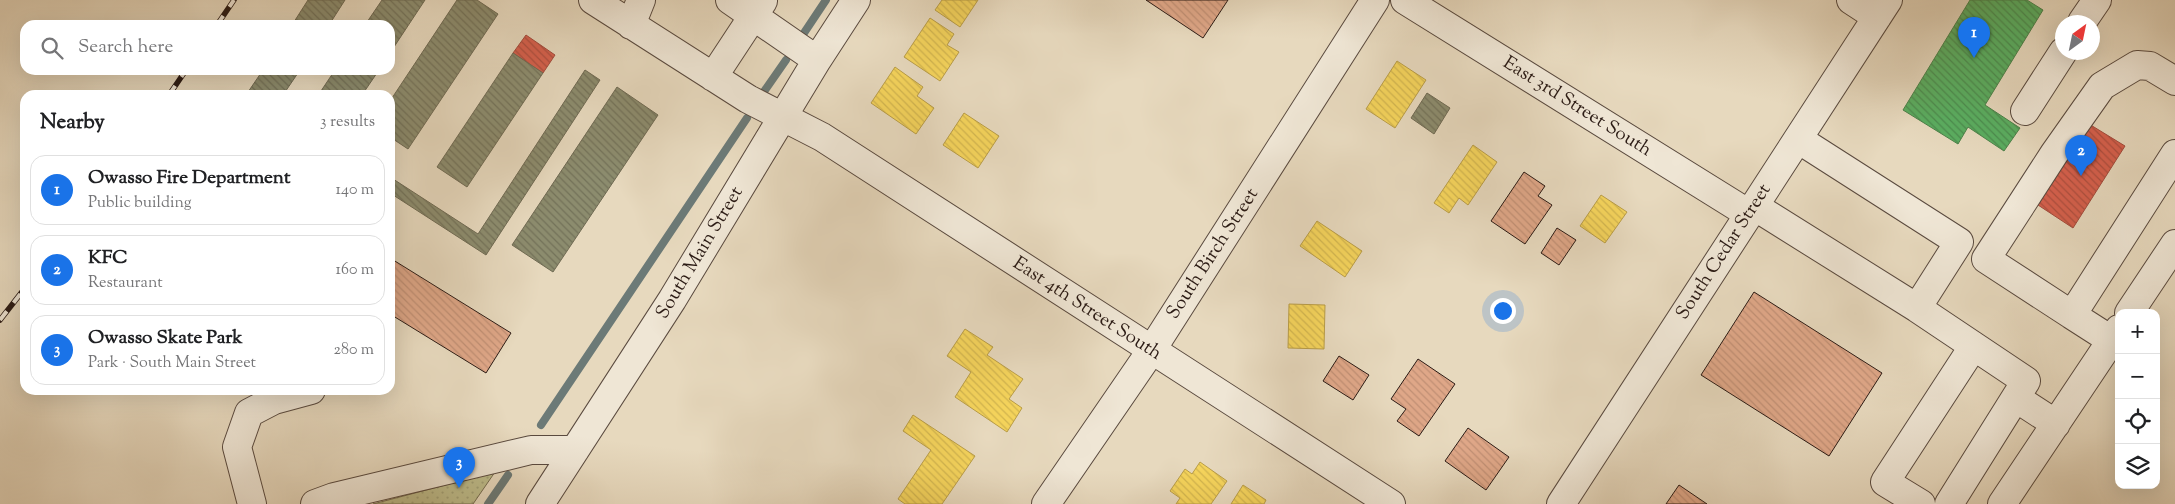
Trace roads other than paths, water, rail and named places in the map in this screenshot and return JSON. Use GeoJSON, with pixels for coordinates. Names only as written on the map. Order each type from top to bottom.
{"type":"FeatureCollection","features":[{"type":"Feature","properties":{"kind":"street","name":"East 4th Street South"},"geometry":{"type":"LineString","coordinates":[[592,0],[636,12],[713,77],[748,99],[822,137],[1151,351],[1391,504]]}},
{"type":"Feature","properties":{"kind":"street"},"geometry":{"type":"LineString","coordinates":[[730,0],[759,8],[817,60]]}},
{"type":"Feature","properties":{"kind":"street","name":"South Main Street"},"geometry":{"type":"LineString","coordinates":[[540,504],[672,300],[782,116],[856,0]]}},
{"type":"Feature","properties":{"kind":"street","name":"South Birch Street"},"geometry":{"type":"LineString","coordinates":[[1046,504],[1151,351],[1375,0]]}},
{"type":"Feature","properties":{"kind":"street","name":"East 3rd Street South"},"geometry":{"type":"LineString","coordinates":[[1405,0],[1751,210],[1917,308],[2026,381],[2016,398]]}},
{"type":"Feature","properties":{"kind":"street"},"geometry":{"type":"LineString","coordinates":[[1850,0],[1882,8]]}},
{"type":"Feature","properties":{"kind":"street"},"geometry":{"type":"LineString","coordinates":[[2087,15],[2097,0]]}},
{"type":"Feature","properties":{"kind":"street"},"geometry":{"type":"LineString","coordinates":[[713,77],[759,8]]}},
{"type":"Feature","properties":{"kind":"street","name":"South Cedar Street"},"geometry":{"type":"LineString","coordinates":[[1561,504],[1882,8]]}},
{"type":"Feature","properties":{"kind":"street"},"geometry":{"type":"LineString","coordinates":[[2025,111],[2058,60]]}},
{"type":"Feature","properties":{"kind":"street"},"geometry":{"type":"LineString","coordinates":[[2002,504],[2115,335],[2072,315],[1986,259],[2054,154],[2102,86],[2137,65],[2150,66],[2175,81]]}},
{"type":"Feature","properties":{"kind":"street"},"geometry":{"type":"LineString","coordinates":[[1798,139],[1959,242],[1917,308]]}},
{"type":"Feature","properties":{"kind":"street"},"geometry":{"type":"LineString","coordinates":[[2072,315],[2175,154]]}},
{"type":"Feature","properties":{"kind":"street"},"geometry":{"type":"LineString","coordinates":[[2133,309],[2175,244]]}},
{"type":"Feature","properties":{"kind":"street"},"geometry":{"type":"LineString","coordinates":[[1917,503],[1885,482],[1973,347]]}},
{"type":"Feature","properties":{"kind":"street"},"geometry":{"type":"LineString","coordinates":[[252,504],[237,447],[248,412],[274,400],[292,395]]}},
{"type":"Feature","properties":{"kind":"street"},"geometry":{"type":"LineString","coordinates":[[1949,504],[2016,398],[2056,424]]}},
{"type":"Feature","properties":{"kind":"street"},"geometry":{"type":"LineString","coordinates":[[315,504],[334,497],[530,450],[575,450]]}},
{"type":"Feature","properties":{"kind":"waterway"},"geometry":{"type":"LineString","coordinates":[[802,36],[826,0]]}},
{"type":"Feature","properties":{"kind":"waterway"},"geometry":{"type":"LineString","coordinates":[[763,93],[786,60]]}},
{"type":"Feature","properties":{"kind":"waterway"},"geometry":{"type":"LineString","coordinates":[[541,425],[747,118]]}},
{"type":"Feature","properties":{"kind":"waterway"},"geometry":{"type":"LineString","coordinates":[[488,504],[508,475]]}},
{"type":"Feature","properties":{"kind":"railway"},"geometry":{"type":"LineString","coordinates":[[220,20],[234,0]]}},
{"type":"Feature","properties":{"kind":"railway"},"geometry":{"type":"LineString","coordinates":[[172,90],[183,75]]}},
{"type":"Feature","properties":{"kind":"railway"},"geometry":{"type":"LineString","coordinates":[[0,320],[20,294]]}},
{"type":"Feature","properties":{"kind":"place","name":"Owasso Fire Department"},"geometry":{"type":"Point","coordinates":[1974,58]}},
{"type":"Feature","properties":{"kind":"place","name":"KFC"},"geometry":{"type":"Point","coordinates":[2081,176]}},
{"type":"Feature","properties":{"kind":"place","name":"Owasso Skate Park"},"geometry":{"type":"Point","coordinates":[459,488]}}]}
